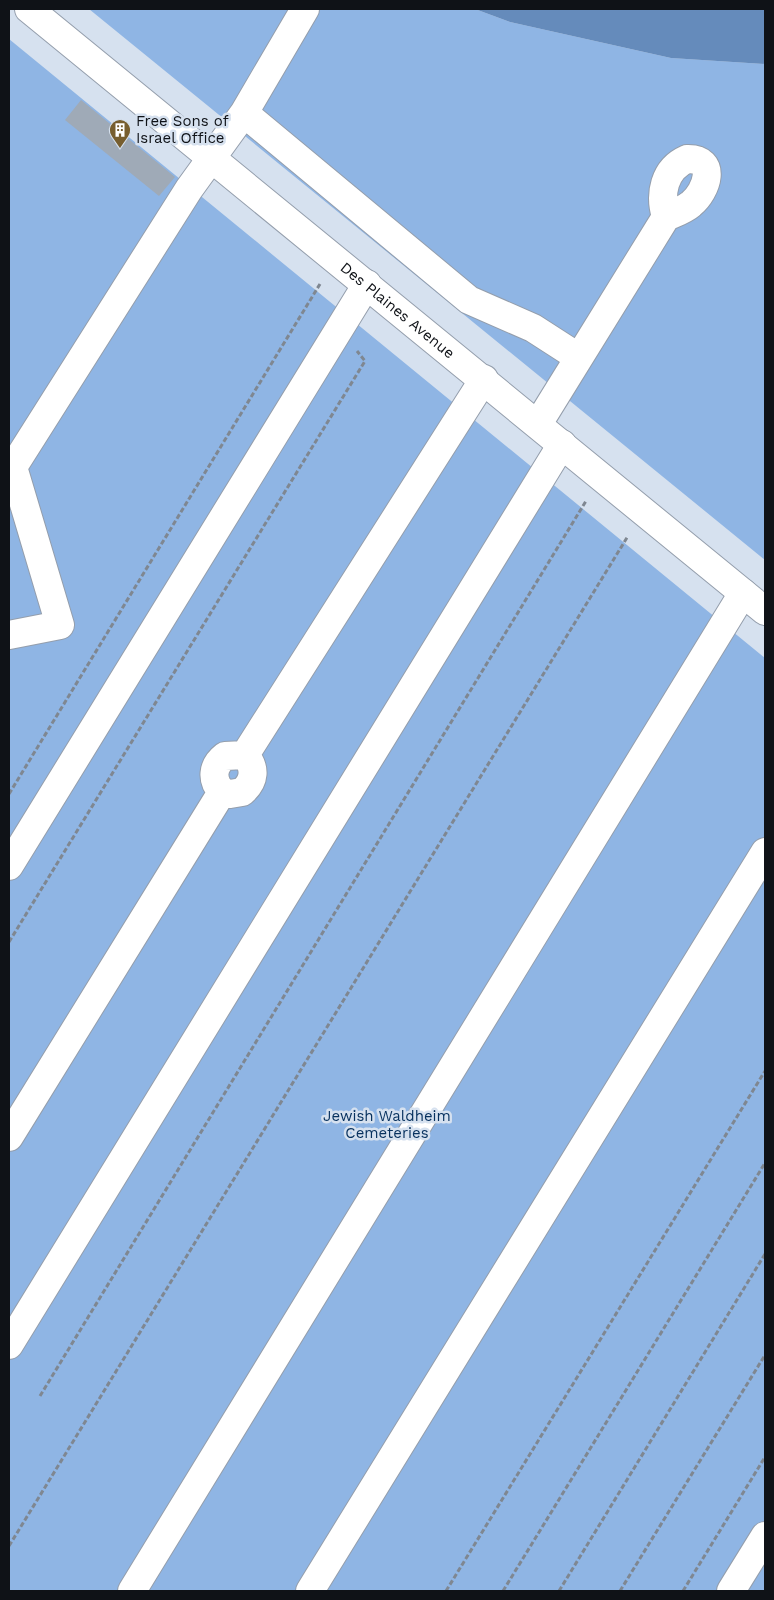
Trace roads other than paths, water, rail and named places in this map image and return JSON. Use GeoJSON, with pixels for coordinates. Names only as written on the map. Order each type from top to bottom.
{"type":"FeatureCollection","features":[{"type":"Feature","properties":{"kind":"main road","name":"Des Plaines Avenue"},"geometry":{"type":"LineString","coordinates":[[30,9],[765,611]]}},
{"type":"Feature","properties":{"kind":"main road"},"geometry":{"type":"LineString","coordinates":[[9,635],[60,625],[11,468],[189,189],[244,113],[305,9]]}},
{"type":"Feature","properties":{"kind":"main road"},"geometry":{"type":"LineString","coordinates":[[244,113],[469,300],[532,328],[578,357]]}},
{"type":"Feature","properties":{"kind":"main road"},"geometry":{"type":"LineString","coordinates":[[538,424],[666,217]]}},
{"type":"Feature","properties":{"kind":"main road"},"geometry":{"type":"LineString","coordinates":[[9,866],[367,284]]}},
{"type":"Feature","properties":{"kind":"main road"},"geometry":{"type":"LineString","coordinates":[[9,1138],[222,792],[215,782],[214,771],[217,765],[226,756],[245,756],[484,380]]}},
{"type":"Feature","properties":{"kind":"main road"},"geometry":{"type":"LineString","coordinates":[[9,1345],[562,444]]}},
{"type":"Feature","properties":{"kind":"main road"},"geometry":{"type":"LineString","coordinates":[[132,1591],[743,592]]}},
{"type":"Feature","properties":{"kind":"main road"},"geometry":{"type":"LineString","coordinates":[[310,1591],[765,852]]}},
{"type":"Feature","properties":{"kind":"main road"},"geometry":{"type":"LineString","coordinates":[[731,1591],[765,1536]]}},
{"type":"Feature","properties":{"kind":"place","name":"Free Sons of Israel Office"},"geometry":{"type":"Point","coordinates":[120,149]}},
{"type":"Feature","properties":{"kind":"park label","name":"Jewish Waldheim Cemeteries"},"geometry":{"type":"Point","coordinates":[387,1124]}}]}
